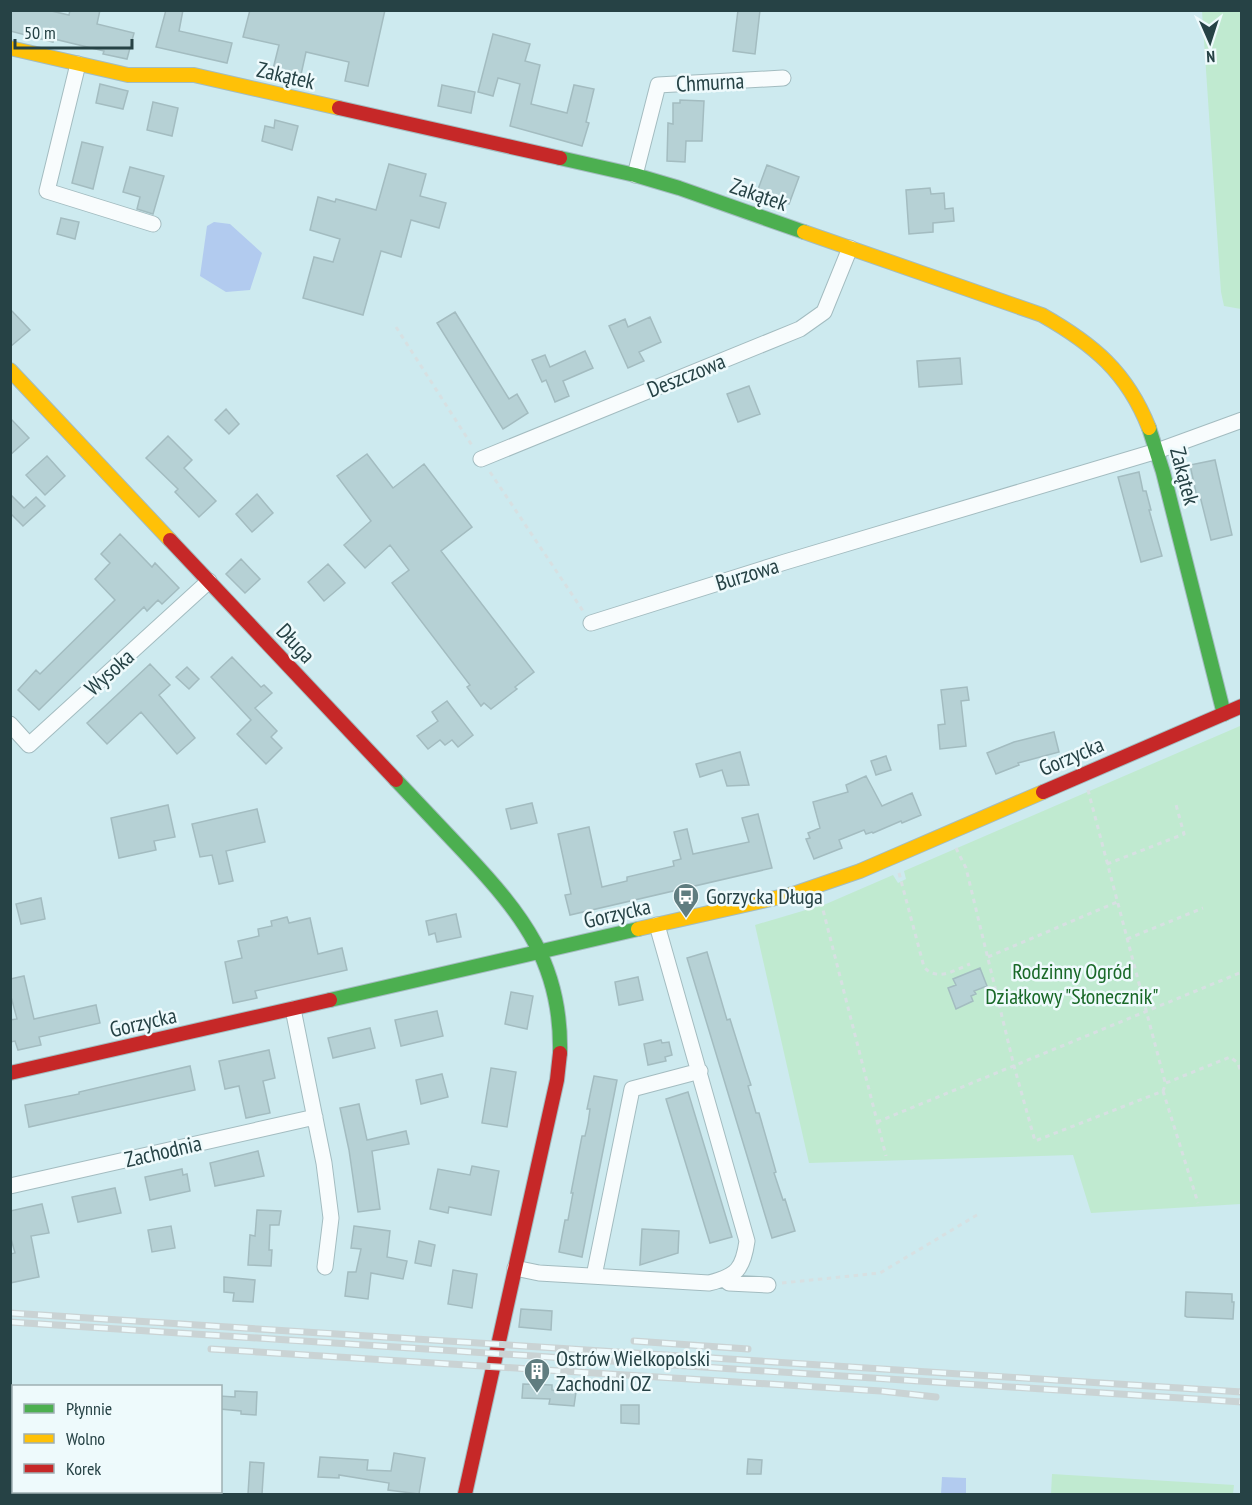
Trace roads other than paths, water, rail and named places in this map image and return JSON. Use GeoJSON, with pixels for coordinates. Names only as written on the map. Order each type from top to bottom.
{"type":"FeatureCollection","features":[{"type":"Feature","properties":{"kind":"street","name":"Zakątek"},"geometry":{"type":"LineString","coordinates":[[10,48],[128,75],[194,75],[635,175],[679,188],[1042,315],[1074,333],[1108,361],[1126,382],[1140,405],[1157,451],[1224,714]]}},
{"type":"Feature","properties":{"kind":"street"},"geometry":{"type":"LineString","coordinates":[[78,64],[47,191],[153,224]]}},
{"type":"Feature","properties":{"kind":"street","name":"Chmurna"},"geometry":{"type":"LineString","coordinates":[[635,175],[658,85],[783,78]]}},
{"type":"Feature","properties":{"kind":"street","name":"Deszczowa"},"geometry":{"type":"LineString","coordinates":[[481,459],[800,329],[824,312],[850,248]]}},
{"type":"Feature","properties":{"kind":"street","name":"Długa"},"geometry":{"type":"LineString","coordinates":[[10,370],[500,889],[542,952],[558,1004],[561,1046],[557,1080],[465,1494]]}},
{"type":"Feature","properties":{"kind":"street","name":"Burzowa"},"geometry":{"type":"LineString","coordinates":[[591,623],[785,562],[1157,451],[1242,420]]}},
{"type":"Feature","properties":{"kind":"street","name":"Wysoka"},"geometry":{"type":"LineString","coordinates":[[10,724],[29,745],[209,581]]}},
{"type":"Feature","properties":{"kind":"street","name":"Gorzycka"},"geometry":{"type":"LineString","coordinates":[[10,1073],[793,894],[860,871],[1242,706]]}},
{"type":"Feature","properties":{"kind":"street"},"geometry":{"type":"LineString","coordinates":[[515,1268],[539,1273],[709,1283],[724,1279],[735,1272],[744,1260],[747,1241],[657,925]]}},
{"type":"Feature","properties":{"kind":"street"},"geometry":{"type":"LineString","coordinates":[[293,1009],[324,1162],[330,1218],[325,1267]]}},
{"type":"Feature","properties":{"kind":"street"},"geometry":{"type":"LineString","coordinates":[[594,1276],[632,1089],[700,1071]]}},
{"type":"Feature","properties":{"kind":"street","name":"Zachodnia"},"geometry":{"type":"LineString","coordinates":[[10,1186],[315,1117]]}},
{"type":"Feature","properties":{"kind":"street"},"geometry":{"type":"LineString","coordinates":[[724,1279],[729,1283],[768,1285]]}},
{"type":"Feature","properties":{"kind":"water"},"geometry":{"type":"Polygon","coordinates":[[[214,222],[230,224],[262,253],[250,290],[226,292],[200,276],[207,226],[214,222]]]}},
{"type":"Feature","properties":{"kind":"water"},"geometry":{"type":"Polygon","coordinates":[[[942,1477],[966,1478],[966,1494],[941,1494],[942,1477]]]}},
{"type":"Feature","properties":{"kind":"railway"},"geometry":{"type":"LineString","coordinates":[[10,1313],[1242,1392]]}},
{"type":"Feature","properties":{"kind":"railway"},"geometry":{"type":"LineString","coordinates":[[10,1322],[1242,1402]]}},
{"type":"Feature","properties":{"kind":"railway"},"geometry":{"type":"LineString","coordinates":[[634,1341],[748,1349]]}},
{"type":"Feature","properties":{"kind":"railway"},"geometry":{"type":"LineString","coordinates":[[211,1349],[881,1391],[936,1397]]}},
{"type":"Feature","properties":{"kind":"place","name":"Gorzycka Długa"},"geometry":{"type":"Point","coordinates":[686,919]}},
{"type":"Feature","properties":{"kind":"place","name":"Ostrów Wielkopolski Zachodni OZ"},"geometry":{"type":"Point","coordinates":[537,1394]}},
{"type":"Feature","properties":{"kind":"park label","name":"Rodzinny Ogród Działkowy \"Słonecznik\""},"geometry":{"type":"Point","coordinates":[1072,984]}}]}
